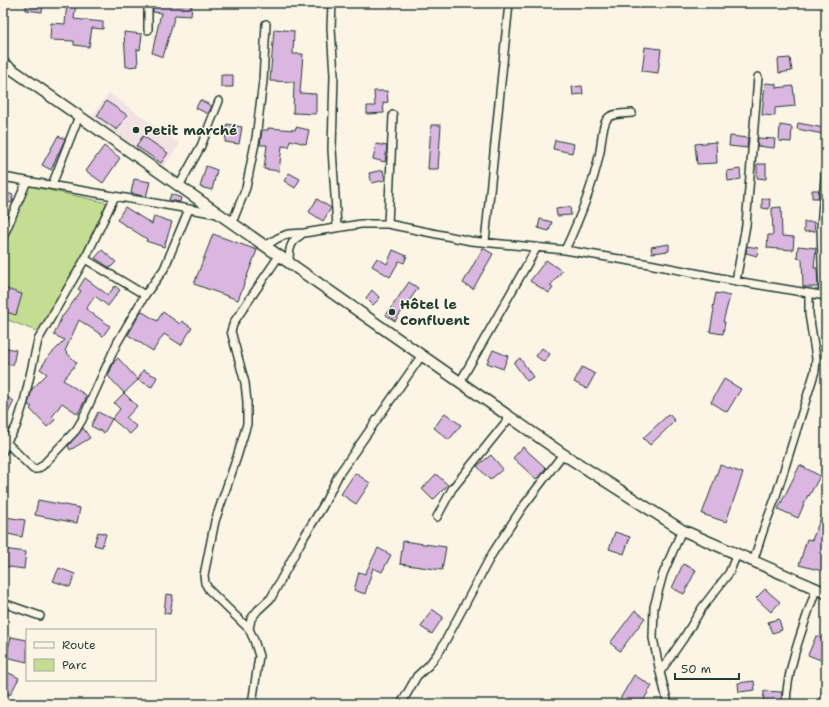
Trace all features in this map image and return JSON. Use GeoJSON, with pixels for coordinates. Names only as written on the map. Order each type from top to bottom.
{"type":"FeatureCollection","features":[{"type":"Feature","properties":{"kind":"street"},"geometry":{"type":"LineString","coordinates":[[148,3],[148,30]]}},
{"type":"Feature","properties":{"kind":"street"},"geometry":{"type":"LineString","coordinates":[[332,3],[331,28],[334,75],[332,149],[337,227]]}},
{"type":"Feature","properties":{"kind":"street"},"geometry":{"type":"LineString","coordinates":[[485,242],[509,3]]}},
{"type":"Feature","properties":{"kind":"street"},"geometry":{"type":"LineString","coordinates":[[232,223],[246,188],[256,138],[263,80],[266,24]]}},
{"type":"Feature","properties":{"kind":"street"},"geometry":{"type":"LineString","coordinates":[[3,63],[563,454],[682,530],[826,593]]}},
{"type":"Feature","properties":{"kind":"street"},"geometry":{"type":"LineString","coordinates":[[736,282],[747,218],[758,77]]}},
{"type":"Feature","properties":{"kind":"street"},"geometry":{"type":"LineString","coordinates":[[179,186],[201,146],[218,101]]}},
{"type":"Feature","properties":{"kind":"street"},"geometry":{"type":"LineString","coordinates":[[565,250],[579,221],[591,188],[600,155],[604,125],[607,118],[612,115],[632,113]]}},
{"type":"Feature","properties":{"kind":"street"},"geometry":{"type":"LineString","coordinates":[[388,224],[393,115]]}},
{"type":"Feature","properties":{"kind":"street"},"geometry":{"type":"LineString","coordinates":[[52,185],[79,116]]}},
{"type":"Feature","properties":{"kind":"street"},"geometry":{"type":"LineString","coordinates":[[265,246],[288,234],[361,224],[388,224],[423,230],[457,239],[565,250],[649,264],[736,282],[824,296],[821,227],[826,164]]}},
{"type":"Feature","properties":{"kind":"street"},"geometry":{"type":"LineString","coordinates":[[3,177],[220,215]]}},
{"type":"Feature","properties":{"kind":"street"},"geometry":{"type":"LineString","coordinates":[[3,237],[27,181]]}},
{"type":"Feature","properties":{"kind":"street"},"geometry":{"type":"LineString","coordinates":[[3,451],[4,442],[16,426],[24,402],[38,340],[85,259],[115,196]]}},
{"type":"Feature","properties":{"kind":"street"},"geometry":{"type":"LineString","coordinates":[[4,442],[33,469],[37,469],[42,466],[76,430],[82,420],[117,342],[145,296],[164,269],[189,209]]}},
{"type":"Feature","properties":{"kind":"street"},"geometry":{"type":"LineString","coordinates":[[289,263],[291,245],[294,240],[304,233]]}},
{"type":"Feature","properties":{"kind":"street"},"geometry":{"type":"LineString","coordinates":[[460,382],[537,247]]}},
{"type":"Feature","properties":{"kind":"street"},"geometry":{"type":"LineString","coordinates":[[250,628],[209,590],[205,583],[204,575],[215,521],[247,424],[245,383],[233,341],[232,331],[234,322],[279,256]]}},
{"type":"Feature","properties":{"kind":"street"},"geometry":{"type":"LineString","coordinates":[[85,259],[145,296]]}},
{"type":"Feature","properties":{"kind":"street"},"geometry":{"type":"LineString","coordinates":[[753,562],[815,371],[816,358],[809,314],[809,294]]}},
{"type":"Feature","properties":{"kind":"street"},"geometry":{"type":"LineString","coordinates":[[252,704],[259,656],[250,628],[251,620],[271,598],[302,540],[324,506],[339,474],[422,355]]}},
{"type":"Feature","properties":{"kind":"street"},"geometry":{"type":"LineString","coordinates":[[437,516],[452,489],[510,417]]}},
{"type":"Feature","properties":{"kind":"street"},"geometry":{"type":"LineString","coordinates":[[401,704],[417,676],[429,665],[441,649],[492,554],[563,454]]}},
{"type":"Feature","properties":{"kind":"street"},"geometry":{"type":"LineString","coordinates":[[668,704],[654,638],[654,606],[663,574],[682,530]]}},
{"type":"Feature","properties":{"kind":"street"},"geometry":{"type":"LineString","coordinates":[[660,672],[702,608],[729,573],[737,554]]}},
{"type":"Feature","properties":{"kind":"street"},"geometry":{"type":"LineString","coordinates":[[786,704],[786,693],[790,671],[816,589]]}},
{"type":"Feature","properties":{"kind":"street"},"geometry":{"type":"LineString","coordinates":[[3,603],[40,616]]}},
{"type":"Feature","properties":{"kind":"shaded area","name":"Petit marché"},"geometry":{"type":"Polygon","coordinates":[[[109,93],[180,144],[163,167],[92,116],[109,93]]]}},
{"type":"Feature","properties":{"kind":"green space"},"geometry":{"type":"Polygon","coordinates":[[[25,185],[109,203],[99,230],[41,333],[3,318],[3,233],[25,185]]]}},
{"type":"Feature","properties":{"kind":"building"},"geometry":{"type":"Polygon","coordinates":[[[26,3],[43,3],[42,12],[26,10],[26,3]]]}},
{"type":"Feature","properties":{"kind":"building"},"geometry":{"type":"Polygon","coordinates":[[[67,3],[76,3],[74,19],[103,22],[103,29],[92,28],[89,47],[74,45],[74,41],[50,40],[51,23],[65,24],[67,3]]]}},
{"type":"Feature","properties":{"kind":"building"},"geometry":{"type":"Polygon","coordinates":[[[153,3],[192,3],[191,16],[175,15],[163,57],[152,53],[161,13],[153,12],[153,3]]]}},
{"type":"Feature","properties":{"kind":"building"},"geometry":{"type":"Polygon","coordinates":[[[274,29],[294,31],[293,54],[303,54],[300,93],[316,94],[316,114],[293,113],[294,82],[270,81],[274,29]]]}},
{"type":"Feature","properties":{"kind":"building"},"geometry":{"type":"Polygon","coordinates":[[[124,32],[142,34],[140,50],[137,49],[138,66],[126,67],[124,32]]]}},
{"type":"Feature","properties":{"kind":"building"},"geometry":{"type":"Polygon","coordinates":[[[645,47],[661,49],[658,73],[642,71],[645,47]]]}},
{"type":"Feature","properties":{"kind":"building"},"geometry":{"type":"Polygon","coordinates":[[[790,58],[792,71],[779,73],[778,59],[790,58]]]}},
{"type":"Feature","properties":{"kind":"building"},"geometry":{"type":"Polygon","coordinates":[[[221,75],[233,75],[233,87],[221,87],[221,75]]]}},
{"type":"Feature","properties":{"kind":"building"},"geometry":{"type":"Polygon","coordinates":[[[765,83],[776,84],[776,88],[793,86],[795,106],[775,108],[775,116],[762,115],[765,83]]]}},
{"type":"Feature","properties":{"kind":"building"},"geometry":{"type":"Polygon","coordinates":[[[582,86],[583,94],[573,95],[572,87],[582,86]]]}},
{"type":"Feature","properties":{"kind":"building"},"geometry":{"type":"Polygon","coordinates":[[[374,91],[387,91],[388,102],[383,103],[384,113],[367,114],[367,106],[375,106],[374,91]]]}},
{"type":"Feature","properties":{"kind":"building"},"geometry":{"type":"Polygon","coordinates":[[[200,100],[212,106],[208,114],[196,108],[200,100]]]}},
{"type":"Feature","properties":{"kind":"building"},"geometry":{"type":"Polygon","coordinates":[[[106,101],[127,115],[117,130],[97,116],[106,101]]]}},
{"type":"Feature","properties":{"kind":"building"},"geometry":{"type":"Polygon","coordinates":[[[798,123],[824,128],[823,134],[797,129],[798,123]]]}},
{"type":"Feature","properties":{"kind":"building"},"geometry":{"type":"Polygon","coordinates":[[[227,124],[242,127],[239,144],[225,142],[227,124]]]}},
{"type":"Feature","properties":{"kind":"building"},"geometry":{"type":"Polygon","coordinates":[[[431,125],[441,125],[438,169],[428,169],[431,125]]]}},
{"type":"Feature","properties":{"kind":"building"},"geometry":{"type":"Polygon","coordinates":[[[780,125],[792,127],[791,142],[779,141],[780,125]]]}},
{"type":"Feature","properties":{"kind":"building"},"geometry":{"type":"Polygon","coordinates":[[[296,127],[309,130],[306,144],[290,140],[289,147],[282,146],[279,171],[264,169],[267,145],[260,145],[262,130],[268,130],[268,128],[295,130],[296,127]]]}},
{"type":"Feature","properties":{"kind":"building"},"geometry":{"type":"Polygon","coordinates":[[[58,136],[65,139],[51,170],[42,165],[58,136]]]}},
{"type":"Feature","properties":{"kind":"building"},"geometry":{"type":"Polygon","coordinates":[[[143,136],[168,153],[161,163],[136,146],[143,136]]]}},
{"type":"Feature","properties":{"kind":"building"},"geometry":{"type":"Polygon","coordinates":[[[730,136],[748,138],[747,148],[729,146],[730,136]]]}},
{"type":"Feature","properties":{"kind":"building"},"geometry":{"type":"Polygon","coordinates":[[[758,138],[775,139],[774,148],[757,146],[758,138]]]}},
{"type":"Feature","properties":{"kind":"building"},"geometry":{"type":"Polygon","coordinates":[[[555,140],[574,144],[572,153],[553,149],[555,140]]]}},
{"type":"Feature","properties":{"kind":"building"},"geometry":{"type":"Polygon","coordinates":[[[716,142],[717,163],[697,164],[695,144],[716,142]]]}},
{"type":"Feature","properties":{"kind":"building"},"geometry":{"type":"Polygon","coordinates":[[[376,144],[387,146],[385,162],[373,159],[376,144]]]}},
{"type":"Feature","properties":{"kind":"building"},"geometry":{"type":"Polygon","coordinates":[[[104,146],[120,158],[103,183],[86,171],[104,146]]]}},
{"type":"Feature","properties":{"kind":"building"},"geometry":{"type":"Polygon","coordinates":[[[757,164],[766,164],[766,179],[757,178],[757,164]]]}},
{"type":"Feature","properties":{"kind":"building"},"geometry":{"type":"Polygon","coordinates":[[[206,166],[217,170],[212,190],[200,187],[206,166]]]}},
{"type":"Feature","properties":{"kind":"building"},"geometry":{"type":"Polygon","coordinates":[[[740,169],[741,179],[728,181],[727,171],[740,169]]]}},
{"type":"Feature","properties":{"kind":"building"},"geometry":{"type":"Polygon","coordinates":[[[383,170],[385,180],[372,183],[369,173],[383,170]]]}},
{"type":"Feature","properties":{"kind":"building"},"geometry":{"type":"Polygon","coordinates":[[[289,173],[300,179],[295,188],[284,181],[289,173]]]}},
{"type":"Feature","properties":{"kind":"building"},"geometry":{"type":"Polygon","coordinates":[[[134,179],[150,182],[146,197],[131,193],[134,179]]]}},
{"type":"Feature","properties":{"kind":"building"},"geometry":{"type":"Polygon","coordinates":[[[812,190],[819,190],[818,198],[812,198],[812,190]]]}},
{"type":"Feature","properties":{"kind":"building"},"geometry":{"type":"Polygon","coordinates":[[[3,192],[13,195],[12,203],[3,201],[3,192]]]}},
{"type":"Feature","properties":{"kind":"building"},"geometry":{"type":"Polygon","coordinates":[[[171,194],[181,198],[180,202],[169,200],[171,194]]]}},
{"type":"Feature","properties":{"kind":"building"},"geometry":{"type":"Polygon","coordinates":[[[317,199],[331,208],[323,221],[309,212],[317,199]]]}},
{"type":"Feature","properties":{"kind":"building"},"geometry":{"type":"Polygon","coordinates":[[[762,199],[770,199],[769,209],[762,208],[762,199]]]}},
{"type":"Feature","properties":{"kind":"building"},"geometry":{"type":"Polygon","coordinates":[[[125,207],[152,224],[154,216],[172,222],[164,247],[146,241],[147,239],[117,220],[125,207]]]}},
{"type":"Feature","properties":{"kind":"building"},"geometry":{"type":"Polygon","coordinates":[[[570,207],[571,215],[557,216],[556,209],[570,207]]]}},
{"type":"Feature","properties":{"kind":"building"},"geometry":{"type":"Polygon","coordinates":[[[781,207],[782,236],[794,237],[793,250],[767,248],[768,235],[773,235],[772,208],[781,207]]]}},
{"type":"Feature","properties":{"kind":"building"},"geometry":{"type":"Polygon","coordinates":[[[540,219],[552,222],[549,231],[538,228],[540,219]]]}},
{"type":"Feature","properties":{"kind":"building"},"geometry":{"type":"Polygon","coordinates":[[[804,222],[814,222],[815,231],[804,232],[804,222]]]}},
{"type":"Feature","properties":{"kind":"building"},"geometry":{"type":"Polygon","coordinates":[[[213,234],[257,250],[238,300],[194,284],[213,234]]]}},
{"type":"Feature","properties":{"kind":"building"},"geometry":{"type":"Polygon","coordinates":[[[669,244],[669,251],[652,253],[651,247],[669,244]]]}},
{"type":"Feature","properties":{"kind":"building"},"geometry":{"type":"Polygon","coordinates":[[[747,246],[758,248],[757,256],[746,253],[747,246]]]}},
{"type":"Feature","properties":{"kind":"building"},"geometry":{"type":"Polygon","coordinates":[[[798,246],[816,248],[814,268],[817,268],[818,287],[803,287],[802,259],[797,258],[798,246]]]}},
{"type":"Feature","properties":{"kind":"building"},"geometry":{"type":"Polygon","coordinates":[[[483,248],[493,254],[473,289],[463,283],[483,248]]]}},
{"type":"Feature","properties":{"kind":"building"},"geometry":{"type":"Polygon","coordinates":[[[102,250],[116,262],[110,268],[95,258],[102,250]]]}},
{"type":"Feature","properties":{"kind":"building"},"geometry":{"type":"Polygon","coordinates":[[[393,250],[407,256],[404,263],[399,261],[390,277],[372,266],[377,258],[387,264],[393,250]]]}},
{"type":"Feature","properties":{"kind":"building"},"geometry":{"type":"Polygon","coordinates":[[[546,260],[562,271],[550,286],[553,288],[549,293],[530,281],[546,260]]]}},
{"type":"Feature","properties":{"kind":"building"},"geometry":{"type":"Polygon","coordinates":[[[85,278],[108,295],[115,286],[120,290],[108,306],[95,296],[86,309],[110,326],[103,336],[79,320],[65,351],[77,363],[63,380],[87,396],[78,414],[62,403],[52,417],[55,420],[47,427],[30,409],[32,407],[28,405],[32,389],[47,374],[40,369],[49,356],[65,340],[54,335],[62,316],[81,291],[78,289],[85,278]]]}},
{"type":"Feature","properties":{"kind":"building"},"geometry":{"type":"Polygon","coordinates":[[[409,282],[418,288],[395,321],[386,315],[409,282]]]}},
{"type":"Feature","properties":{"kind":"building"},"geometry":{"type":"Polygon","coordinates":[[[3,288],[22,294],[16,315],[3,311],[3,288]]]}},
{"type":"Feature","properties":{"kind":"building"},"geometry":{"type":"Polygon","coordinates":[[[372,290],[380,298],[373,305],[366,298],[372,290]]]}},
{"type":"Feature","properties":{"kind":"building"},"geometry":{"type":"Polygon","coordinates":[[[716,293],[730,296],[723,322],[725,322],[723,334],[710,332],[716,293]]]}},
{"type":"Feature","properties":{"kind":"building"},"geometry":{"type":"Polygon","coordinates":[[[141,311],[157,321],[163,312],[180,324],[182,321],[192,328],[181,345],[164,334],[153,351],[128,335],[141,311]]]}},
{"type":"Feature","properties":{"kind":"building"},"geometry":{"type":"Polygon","coordinates":[[[3,347],[16,350],[13,365],[3,363],[3,347]]]}},
{"type":"Feature","properties":{"kind":"building"},"geometry":{"type":"Polygon","coordinates":[[[542,348],[550,354],[544,362],[536,356],[542,348]]]}},
{"type":"Feature","properties":{"kind":"building"},"geometry":{"type":"Polygon","coordinates":[[[493,350],[508,356],[503,369],[487,363],[493,350]]]}},
{"type":"Feature","properties":{"kind":"building"},"geometry":{"type":"Polygon","coordinates":[[[118,358],[138,380],[124,393],[108,376],[114,362],[118,358]]]}},
{"type":"Feature","properties":{"kind":"building"},"geometry":{"type":"Polygon","coordinates":[[[520,358],[533,377],[527,381],[514,363],[520,358]]]}},
{"type":"Feature","properties":{"kind":"building"},"geometry":{"type":"Polygon","coordinates":[[[582,367],[595,374],[587,389],[574,382],[582,367]]]}},
{"type":"Feature","properties":{"kind":"building"},"geometry":{"type":"Polygon","coordinates":[[[143,370],[157,377],[152,387],[138,380],[143,370]]]}},
{"type":"Feature","properties":{"kind":"building"},"geometry":{"type":"Polygon","coordinates":[[[724,379],[741,389],[727,412],[711,402],[724,379]]]}},
{"type":"Feature","properties":{"kind":"building"},"geometry":{"type":"Polygon","coordinates":[[[124,393],[137,406],[126,418],[137,427],[130,434],[112,419],[120,409],[114,403],[124,393]]]}},
{"type":"Feature","properties":{"kind":"building"},"geometry":{"type":"Polygon","coordinates":[[[3,395],[14,401],[3,423],[3,395]]]}},
{"type":"Feature","properties":{"kind":"building"},"geometry":{"type":"Polygon","coordinates":[[[98,412],[112,419],[104,433],[91,426],[98,412]]]}},
{"type":"Feature","properties":{"kind":"building"},"geometry":{"type":"Polygon","coordinates":[[[445,413],[461,425],[449,440],[434,428],[445,413]]]}},
{"type":"Feature","properties":{"kind":"building"},"geometry":{"type":"Polygon","coordinates":[[[669,414],[675,421],[650,445],[643,438],[669,414]]]}},
{"type":"Feature","properties":{"kind":"building"},"geometry":{"type":"Polygon","coordinates":[[[83,428],[90,438],[70,450],[68,446],[83,428]]]}},
{"type":"Feature","properties":{"kind":"building"},"geometry":{"type":"Polygon","coordinates":[[[523,447],[546,468],[536,479],[513,458],[523,447]]]}},
{"type":"Feature","properties":{"kind":"building"},"geometry":{"type":"Polygon","coordinates":[[[491,455],[503,469],[490,480],[477,466],[491,455]]]}},
{"type":"Feature","properties":{"kind":"building"},"geometry":{"type":"Polygon","coordinates":[[[720,465],[743,473],[726,522],[702,514],[720,465]]]}},
{"type":"Feature","properties":{"kind":"building"},"geometry":{"type":"Polygon","coordinates":[[[800,465],[820,476],[809,496],[808,495],[798,518],[778,509],[800,465]]]}},
{"type":"Feature","properties":{"kind":"building"},"geometry":{"type":"Polygon","coordinates":[[[355,473],[370,483],[356,504],[341,494],[355,473]]]}},
{"type":"Feature","properties":{"kind":"building"},"geometry":{"type":"Polygon","coordinates":[[[436,474],[448,485],[433,500],[422,489],[436,474]]]}},
{"type":"Feature","properties":{"kind":"building"},"geometry":{"type":"Polygon","coordinates":[[[38,500],[80,508],[77,523],[35,515],[38,500]]]}},
{"type":"Feature","properties":{"kind":"building"},"geometry":{"type":"Polygon","coordinates":[[[826,505],[826,572],[799,565],[807,539],[812,540],[826,505]]]}},
{"type":"Feature","properties":{"kind":"building"},"geometry":{"type":"Polygon","coordinates":[[[5,517],[25,520],[22,537],[3,533],[5,517]]]}},
{"type":"Feature","properties":{"kind":"building"},"geometry":{"type":"Polygon","coordinates":[[[98,532],[106,534],[102,547],[94,545],[98,532]]]}},
{"type":"Feature","properties":{"kind":"building"},"geometry":{"type":"Polygon","coordinates":[[[615,532],[630,537],[624,554],[609,549],[615,532]]]}},
{"type":"Feature","properties":{"kind":"building"},"geometry":{"type":"Polygon","coordinates":[[[403,541],[446,547],[442,570],[400,564],[403,541]]]}},
{"type":"Feature","properties":{"kind":"building"},"geometry":{"type":"Polygon","coordinates":[[[378,548],[391,555],[382,572],[373,568],[365,594],[354,590],[359,572],[365,574],[378,548]]]}},
{"type":"Feature","properties":{"kind":"building"},"geometry":{"type":"Polygon","coordinates":[[[3,549],[26,552],[24,569],[3,566],[3,549]]]}},
{"type":"Feature","properties":{"kind":"building"},"geometry":{"type":"Polygon","coordinates":[[[683,564],[696,570],[684,594],[672,588],[683,564]]]}},
{"type":"Feature","properties":{"kind":"building"},"geometry":{"type":"Polygon","coordinates":[[[59,568],[75,574],[70,587],[53,581],[59,568]]]}},
{"type":"Feature","properties":{"kind":"building"},"geometry":{"type":"Polygon","coordinates":[[[765,589],[780,602],[771,612],[756,598],[765,589]]]}},
{"type":"Feature","properties":{"kind":"building"},"geometry":{"type":"Polygon","coordinates":[[[166,594],[173,595],[170,614],[164,613],[166,594]]]}},
{"type":"Feature","properties":{"kind":"building"},"geometry":{"type":"Polygon","coordinates":[[[432,609],[443,617],[432,634],[421,627],[432,609]]]}},
{"type":"Feature","properties":{"kind":"building"},"geometry":{"type":"Polygon","coordinates":[[[635,610],[645,618],[620,651],[610,643],[635,610]]]}},
{"type":"Feature","properties":{"kind":"building"},"geometry":{"type":"Polygon","coordinates":[[[779,619],[782,630],[772,633],[768,622],[779,619]]]}},
{"type":"Feature","properties":{"kind":"building"},"geometry":{"type":"Polygon","coordinates":[[[816,636],[826,640],[826,662],[808,655],[816,636]]]}},
{"type":"Feature","properties":{"kind":"building"},"geometry":{"type":"Polygon","coordinates":[[[11,637],[26,640],[26,662],[6,657],[11,637]]]}},
{"type":"Feature","properties":{"kind":"building"},"geometry":{"type":"Polygon","coordinates":[[[3,670],[19,678],[10,695],[3,691],[3,670]]]}},
{"type":"Feature","properties":{"kind":"building"},"geometry":{"type":"Polygon","coordinates":[[[634,675],[652,686],[641,704],[617,704],[634,675]]]}},
{"type":"Feature","properties":{"kind":"building"},"geometry":{"type":"Polygon","coordinates":[[[754,681],[755,690],[739,692],[738,683],[754,681]]]}},
{"type":"Feature","properties":{"kind":"building"},"geometry":{"type":"Polygon","coordinates":[[[823,684],[826,684],[826,704],[819,704],[823,684]]]}},
{"type":"Feature","properties":{"kind":"building"},"geometry":{"type":"Polygon","coordinates":[[[764,691],[782,692],[781,704],[763,704],[764,691]]]}},
{"type":"Feature","properties":{"kind":"place","name":"Petit marché"},"geometry":{"type":"Point","coordinates":[136,130]}},
{"type":"Feature","properties":{"kind":"place","name":"Hôtel le Confluent"},"geometry":{"type":"Point","coordinates":[392,312]}}]}
